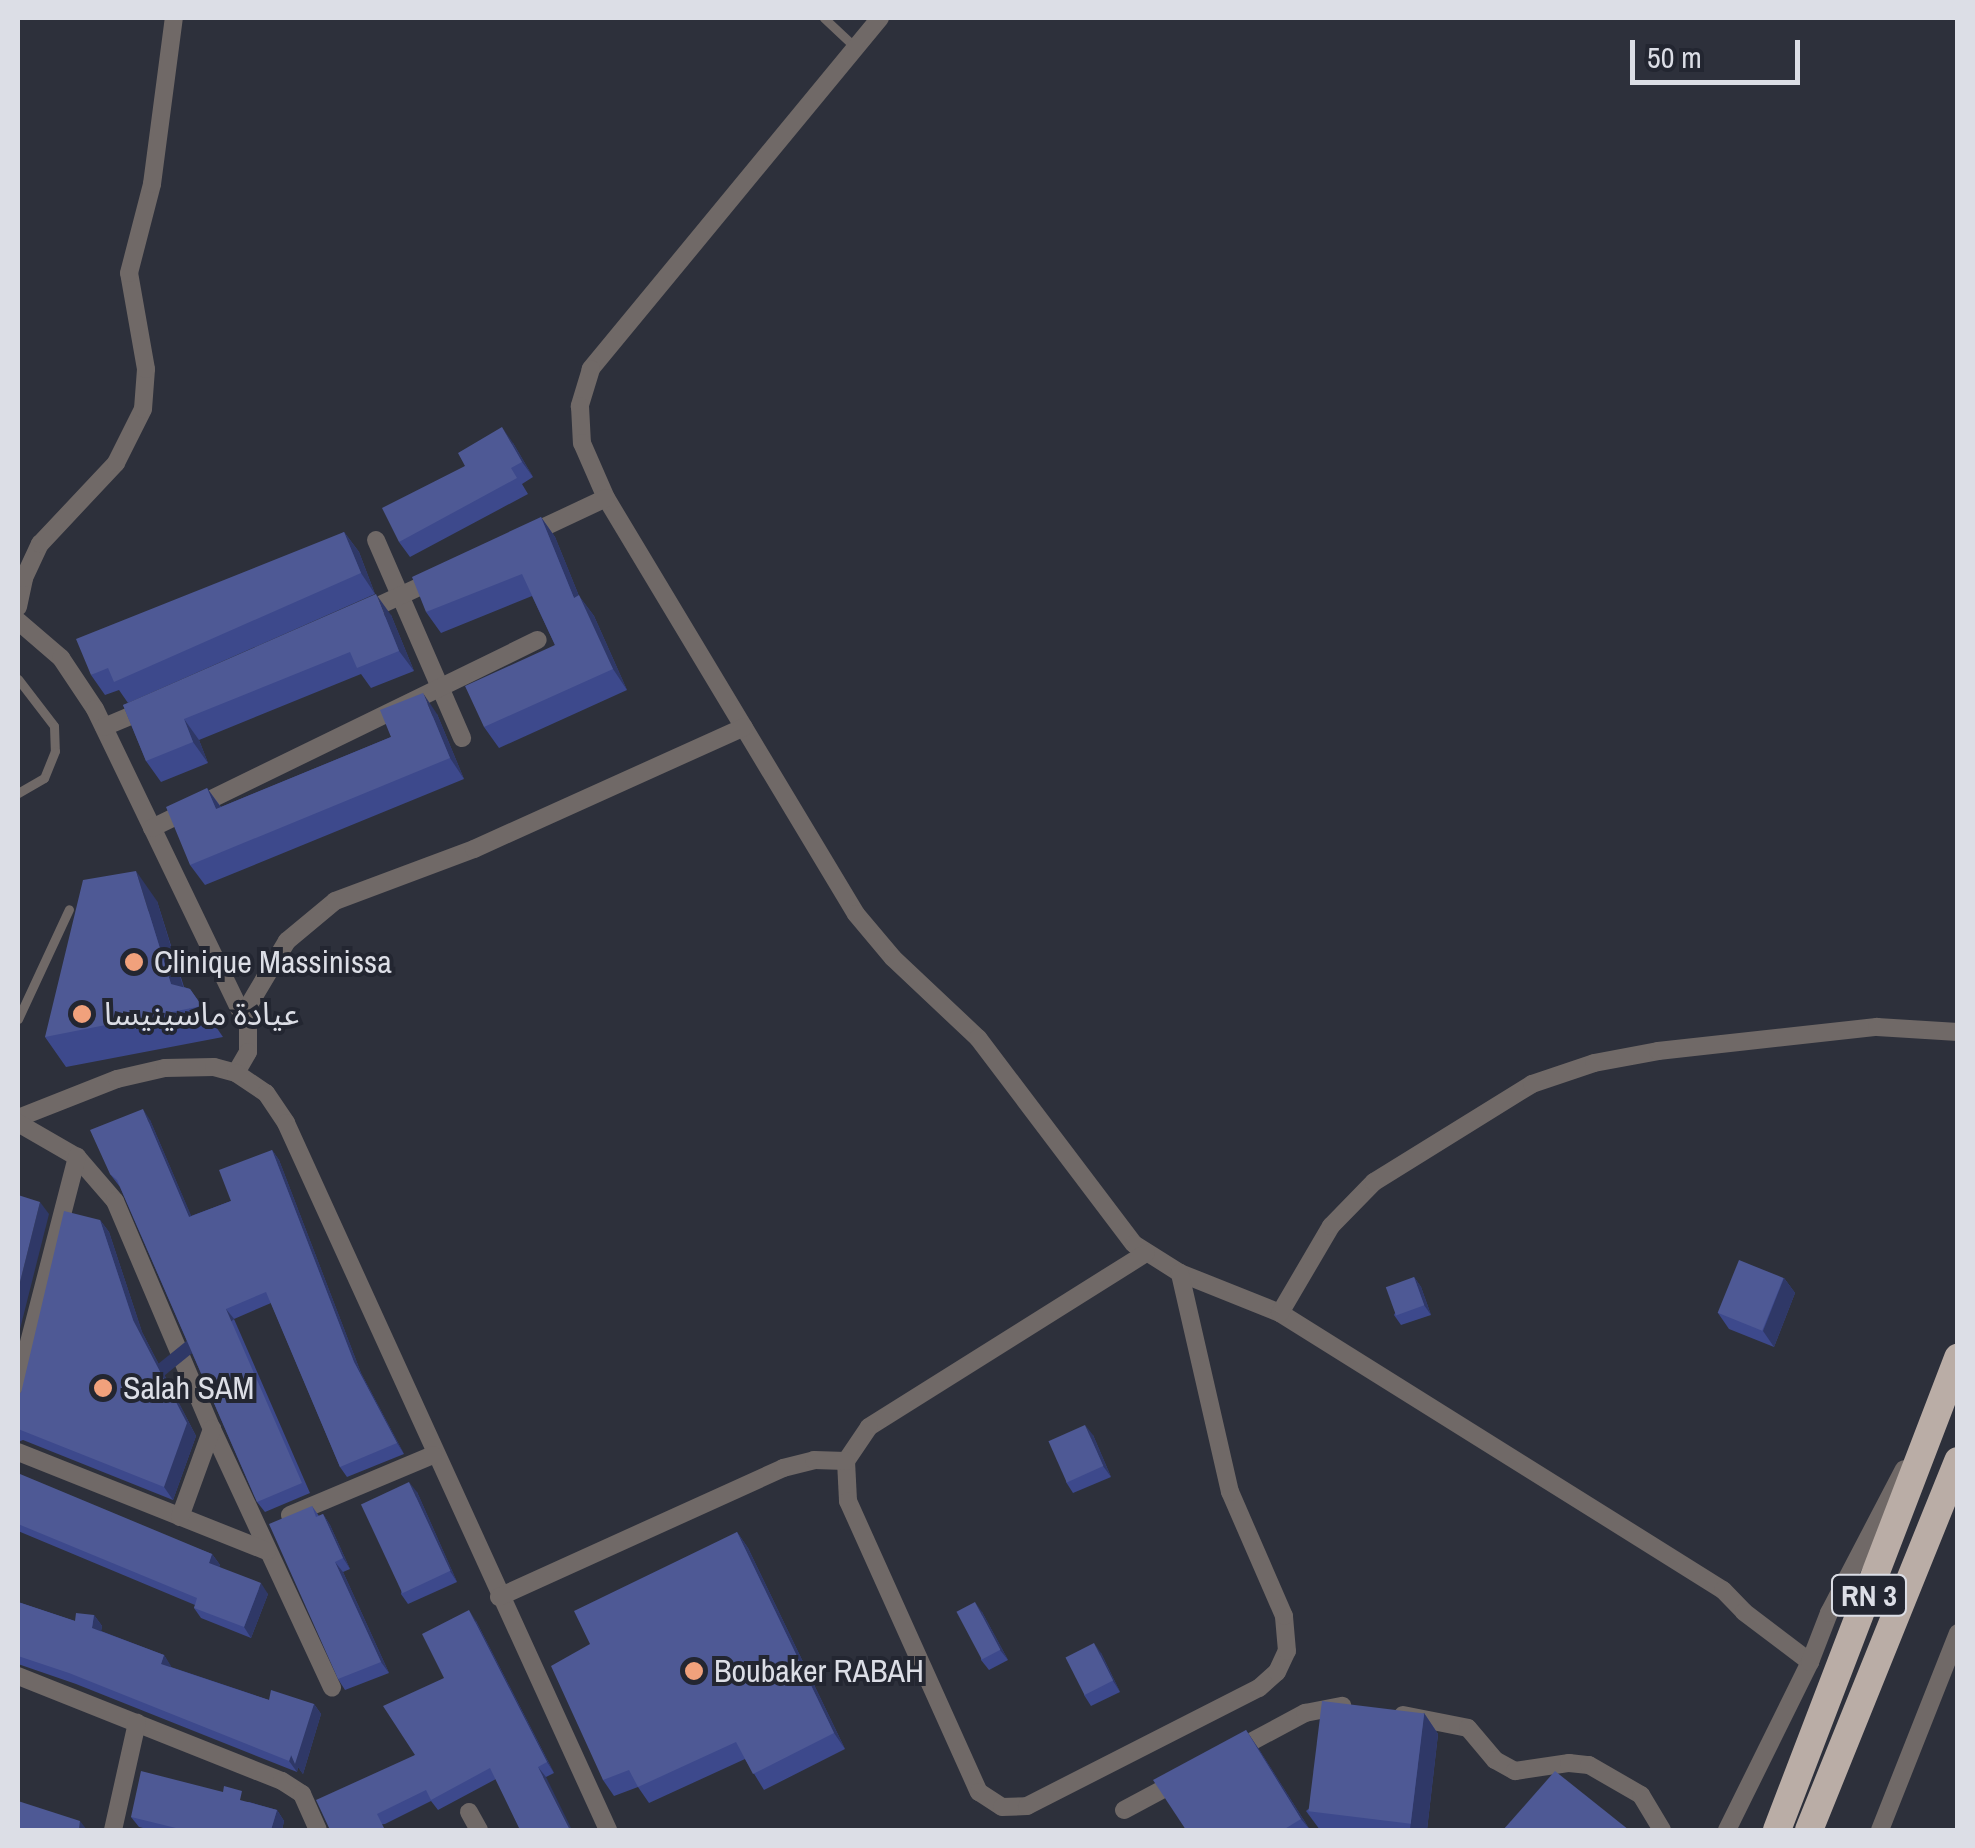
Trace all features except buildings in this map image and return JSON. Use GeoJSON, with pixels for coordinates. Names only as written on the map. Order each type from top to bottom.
{"type":"FeatureCollection","features":[{"type":"Feature","properties":{"kind":"highway","name":"RN 3"},"geometry":{"type":"LineString","coordinates":[[1777,1830],[1854,1638],[1958,1358]]}},
{"type":"Feature","properties":{"kind":"highway","name":"RN 3"},"geometry":{"type":"LineString","coordinates":[[1809,1830],[1958,1461]]}},
{"type":"Feature","properties":{"kind":"street"},"geometry":{"type":"LineString","coordinates":[[18,607],[24,578],[40,544],[116,464],[143,409],[146,369],[130,274],[152,184],[174,18]]}},
{"type":"Feature","properties":{"kind":"street"},"geometry":{"type":"LineString","coordinates":[[880,18],[591,369],[580,406],[582,444],[606,498],[874,937],[978,1038],[1124,1234],[1146,1253],[1180,1273],[1280,1312],[1723,1590],[1810,1662]]}},
{"type":"Feature","properties":{"kind":"street"},"geometry":{"type":"LineString","coordinates":[[508,544],[606,498]]}},
{"type":"Feature","properties":{"kind":"street"},"geometry":{"type":"LineString","coordinates":[[376,540],[462,738]]}},
{"type":"Feature","properties":{"kind":"street"},"geometry":{"type":"LineString","coordinates":[[348,620],[454,570]]}},
{"type":"Feature","properties":{"kind":"street"},"geometry":{"type":"LineString","coordinates":[[18,621],[61,658],[104,728],[243,1015],[248,1052],[236,1074]]}},
{"type":"Feature","properties":{"kind":"street"},"geometry":{"type":"LineString","coordinates":[[152,828],[538,640]]}},
{"type":"Feature","properties":{"kind":"street"},"geometry":{"type":"LineString","coordinates":[[104,728],[174,697]]}},
{"type":"Feature","properties":{"kind":"street"},"geometry":{"type":"LineString","coordinates":[[243,1015],[287,941],[335,901],[474,848],[744,727]]}},
{"type":"Feature","properties":{"kind":"street"},"geometry":{"type":"LineString","coordinates":[[1280,1312],[1331,1226],[1374,1182],[1532,1084],[1594,1062],[1658,1051],[1877,1027],[1958,1032]]}},
{"type":"Feature","properties":{"kind":"street"},"geometry":{"type":"LineString","coordinates":[[18,1121],[141,1072],[190,1066],[236,1074],[266,1093],[286,1123],[608,1830]]}},
{"type":"Feature","properties":{"kind":"street"},"geometry":{"type":"LineString","coordinates":[[18,1121],[77,1157],[115,1200],[212,1429],[332,1687]]}},
{"type":"Feature","properties":{"kind":"street"},"geometry":{"type":"LineString","coordinates":[[18,1385],[77,1157]]}},
{"type":"Feature","properties":{"kind":"street"},"geometry":{"type":"LineString","coordinates":[[1146,1253],[869,1428],[846,1461],[848,1501],[979,1792],[993,1804],[1027,1806],[1259,1688],[1283,1662],[1288,1628],[1230,1492],[1180,1273]]}},
{"type":"Feature","properties":{"kind":"street"},"geometry":{"type":"LineString","coordinates":[[1727,1830],[1810,1662],[1829,1613],[1932,1421]]}},
{"type":"Feature","properties":{"kind":"street"},"geometry":{"type":"LineString","coordinates":[[180,1517],[212,1429]]}},
{"type":"Feature","properties":{"kind":"street"},"geometry":{"type":"LineString","coordinates":[[18,1452],[267,1551]]}},
{"type":"Feature","properties":{"kind":"street"},"geometry":{"type":"LineString","coordinates":[[257,1529],[434,1454]]}},
{"type":"Feature","properties":{"kind":"street"},"geometry":{"type":"LineString","coordinates":[[499,1596],[784,1468],[814,1460],[846,1461]]}},
{"type":"Feature","properties":{"kind":"street"},"geometry":{"type":"LineString","coordinates":[[1880,1830],[1958,1633]]}},
{"type":"Feature","properties":{"kind":"street"},"geometry":{"type":"LineString","coordinates":[[18,1676],[282,1780],[302,1794],[318,1830]]}},
{"type":"Feature","properties":{"kind":"street"},"geometry":{"type":"LineString","coordinates":[[1210,1764],[1305,1713],[1327,1707],[1356,1708]]}},
{"type":"Feature","properties":{"kind":"street"},"geometry":{"type":"LineString","coordinates":[[1391,1713],[1468,1728],[1494,1760],[1515,1771],[1569,1762],[1589,1766],[1641,1794],[1662,1830]]}},
{"type":"Feature","properties":{"kind":"street"},"geometry":{"type":"LineString","coordinates":[[113,1830],[137,1723]]}},
{"type":"Feature","properties":{"kind":"street"},"geometry":{"type":"LineString","coordinates":[[1124,1810],[1192,1774]]}},
{"type":"Feature","properties":{"kind":"street"},"geometry":{"type":"LineString","coordinates":[[469,1812],[479,1830]]}},
{"type":"Feature","properties":{"kind":"lane"},"geometry":{"type":"LineString","coordinates":[[824,18],[856,47]]}},
{"type":"Feature","properties":{"kind":"lane"},"geometry":{"type":"LineString","coordinates":[[18,679],[54,726],[56,751],[44,778],[18,793]]}},
{"type":"Feature","properties":{"kind":"lane"},"geometry":{"type":"LineString","coordinates":[[18,1019],[70,909]]}},
{"type":"Feature","properties":{"kind":"place","name":"Clinique Massinissa"},"geometry":{"type":"Point","coordinates":[134,962]}},
{"type":"Feature","properties":{"kind":"place","name":"عيادة ماسينيسا"},"geometry":{"type":"Point","coordinates":[82,1014]}},
{"type":"Feature","properties":{"kind":"place","name":"Salah SAM"},"geometry":{"type":"Point","coordinates":[103,1388]}},
{"type":"Feature","properties":{"kind":"place","name":"Boubaker RABAH"},"geometry":{"type":"Point","coordinates":[694,1671]}}]}
